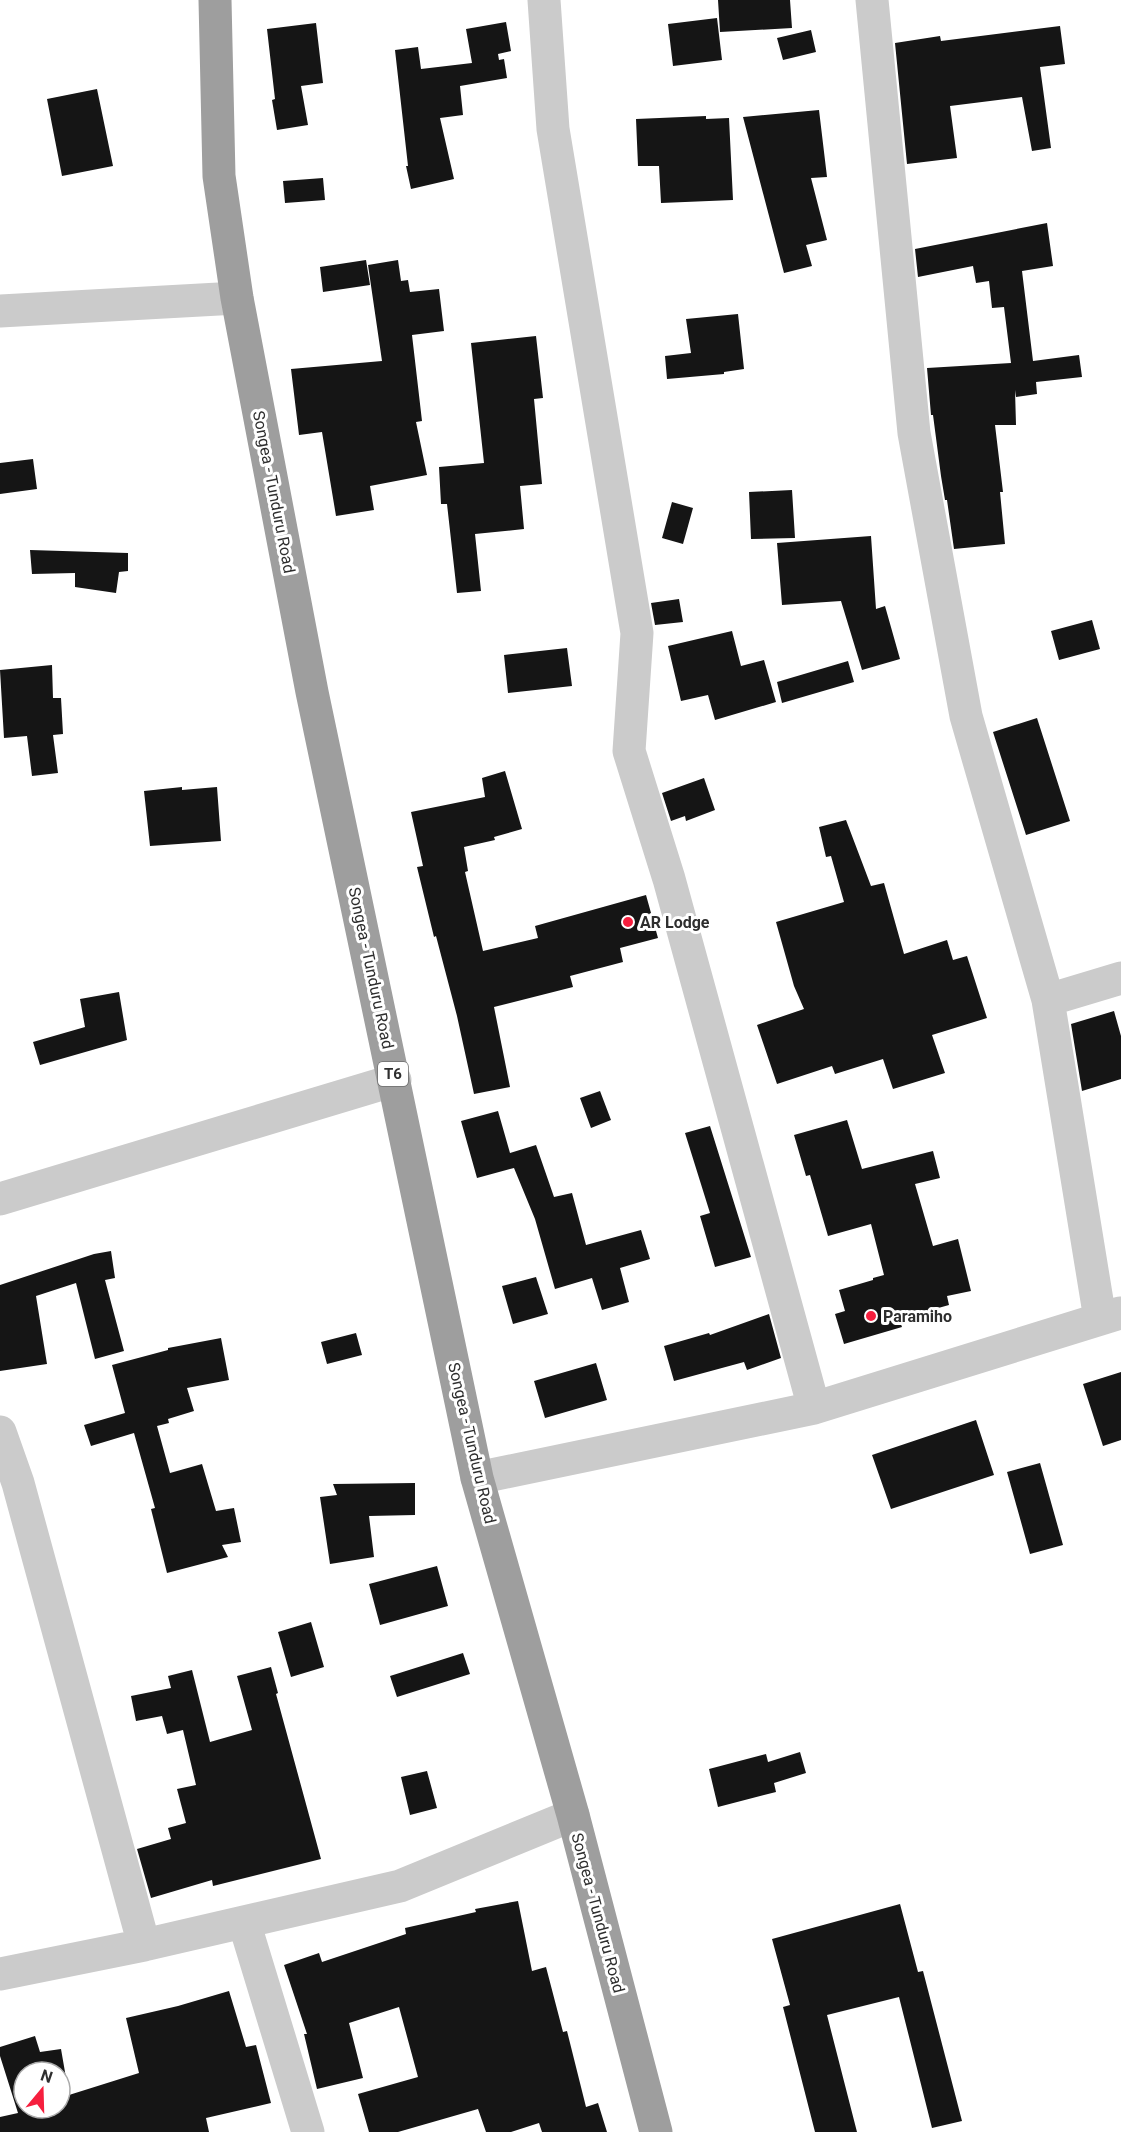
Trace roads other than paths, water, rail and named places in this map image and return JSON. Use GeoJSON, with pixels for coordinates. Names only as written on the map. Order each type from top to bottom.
{"type":"FeatureCollection","features":[{"type":"Feature","properties":{"kind":"highway","name":"Songea - Tunduru Road"},"geometry":{"type":"LineString","coordinates":[[215,0],[219,176],[237,298],[312,692],[477,1478],[573,1815],[656,2132]]}},
{"type":"Feature","properties":{"kind":"street"},"geometry":{"type":"LineString","coordinates":[[544,0],[553,129],[637,633],[629,751],[669,879],[814,1408]]}},
{"type":"Feature","properties":{"kind":"street"},"geometry":{"type":"LineString","coordinates":[[477,1478],[814,1408],[1111,1316],[1048,1000],[966,716],[914,434],[872,0]]}},
{"type":"Feature","properties":{"kind":"street"},"geometry":{"type":"LineString","coordinates":[[0,311],[237,298]]}},
{"type":"Feature","properties":{"kind":"street"},"geometry":{"type":"LineString","coordinates":[[1048,1000],[1121,978]]}},
{"type":"Feature","properties":{"kind":"street"},"geometry":{"type":"LineString","coordinates":[[0,1199],[394,1080]]}},
{"type":"Feature","properties":{"kind":"street"},"geometry":{"type":"LineString","coordinates":[[0,1432],[18,1483],[144,1945]]}},
{"type":"Feature","properties":{"kind":"street"},"geometry":{"type":"LineString","coordinates":[[0,1974],[144,1945],[400,1886],[573,1815]]}},
{"type":"Feature","properties":{"kind":"street"},"geometry":{"type":"LineString","coordinates":[[244,1922],[308,2132]]}},
{"type":"Feature","properties":{"kind":"place","name":"AR Lodge"},"geometry":{"type":"Point","coordinates":[628,922]}},
{"type":"Feature","properties":{"kind":"place","name":"Paramiho"},"geometry":{"type":"Point","coordinates":[871,1316]}}]}
